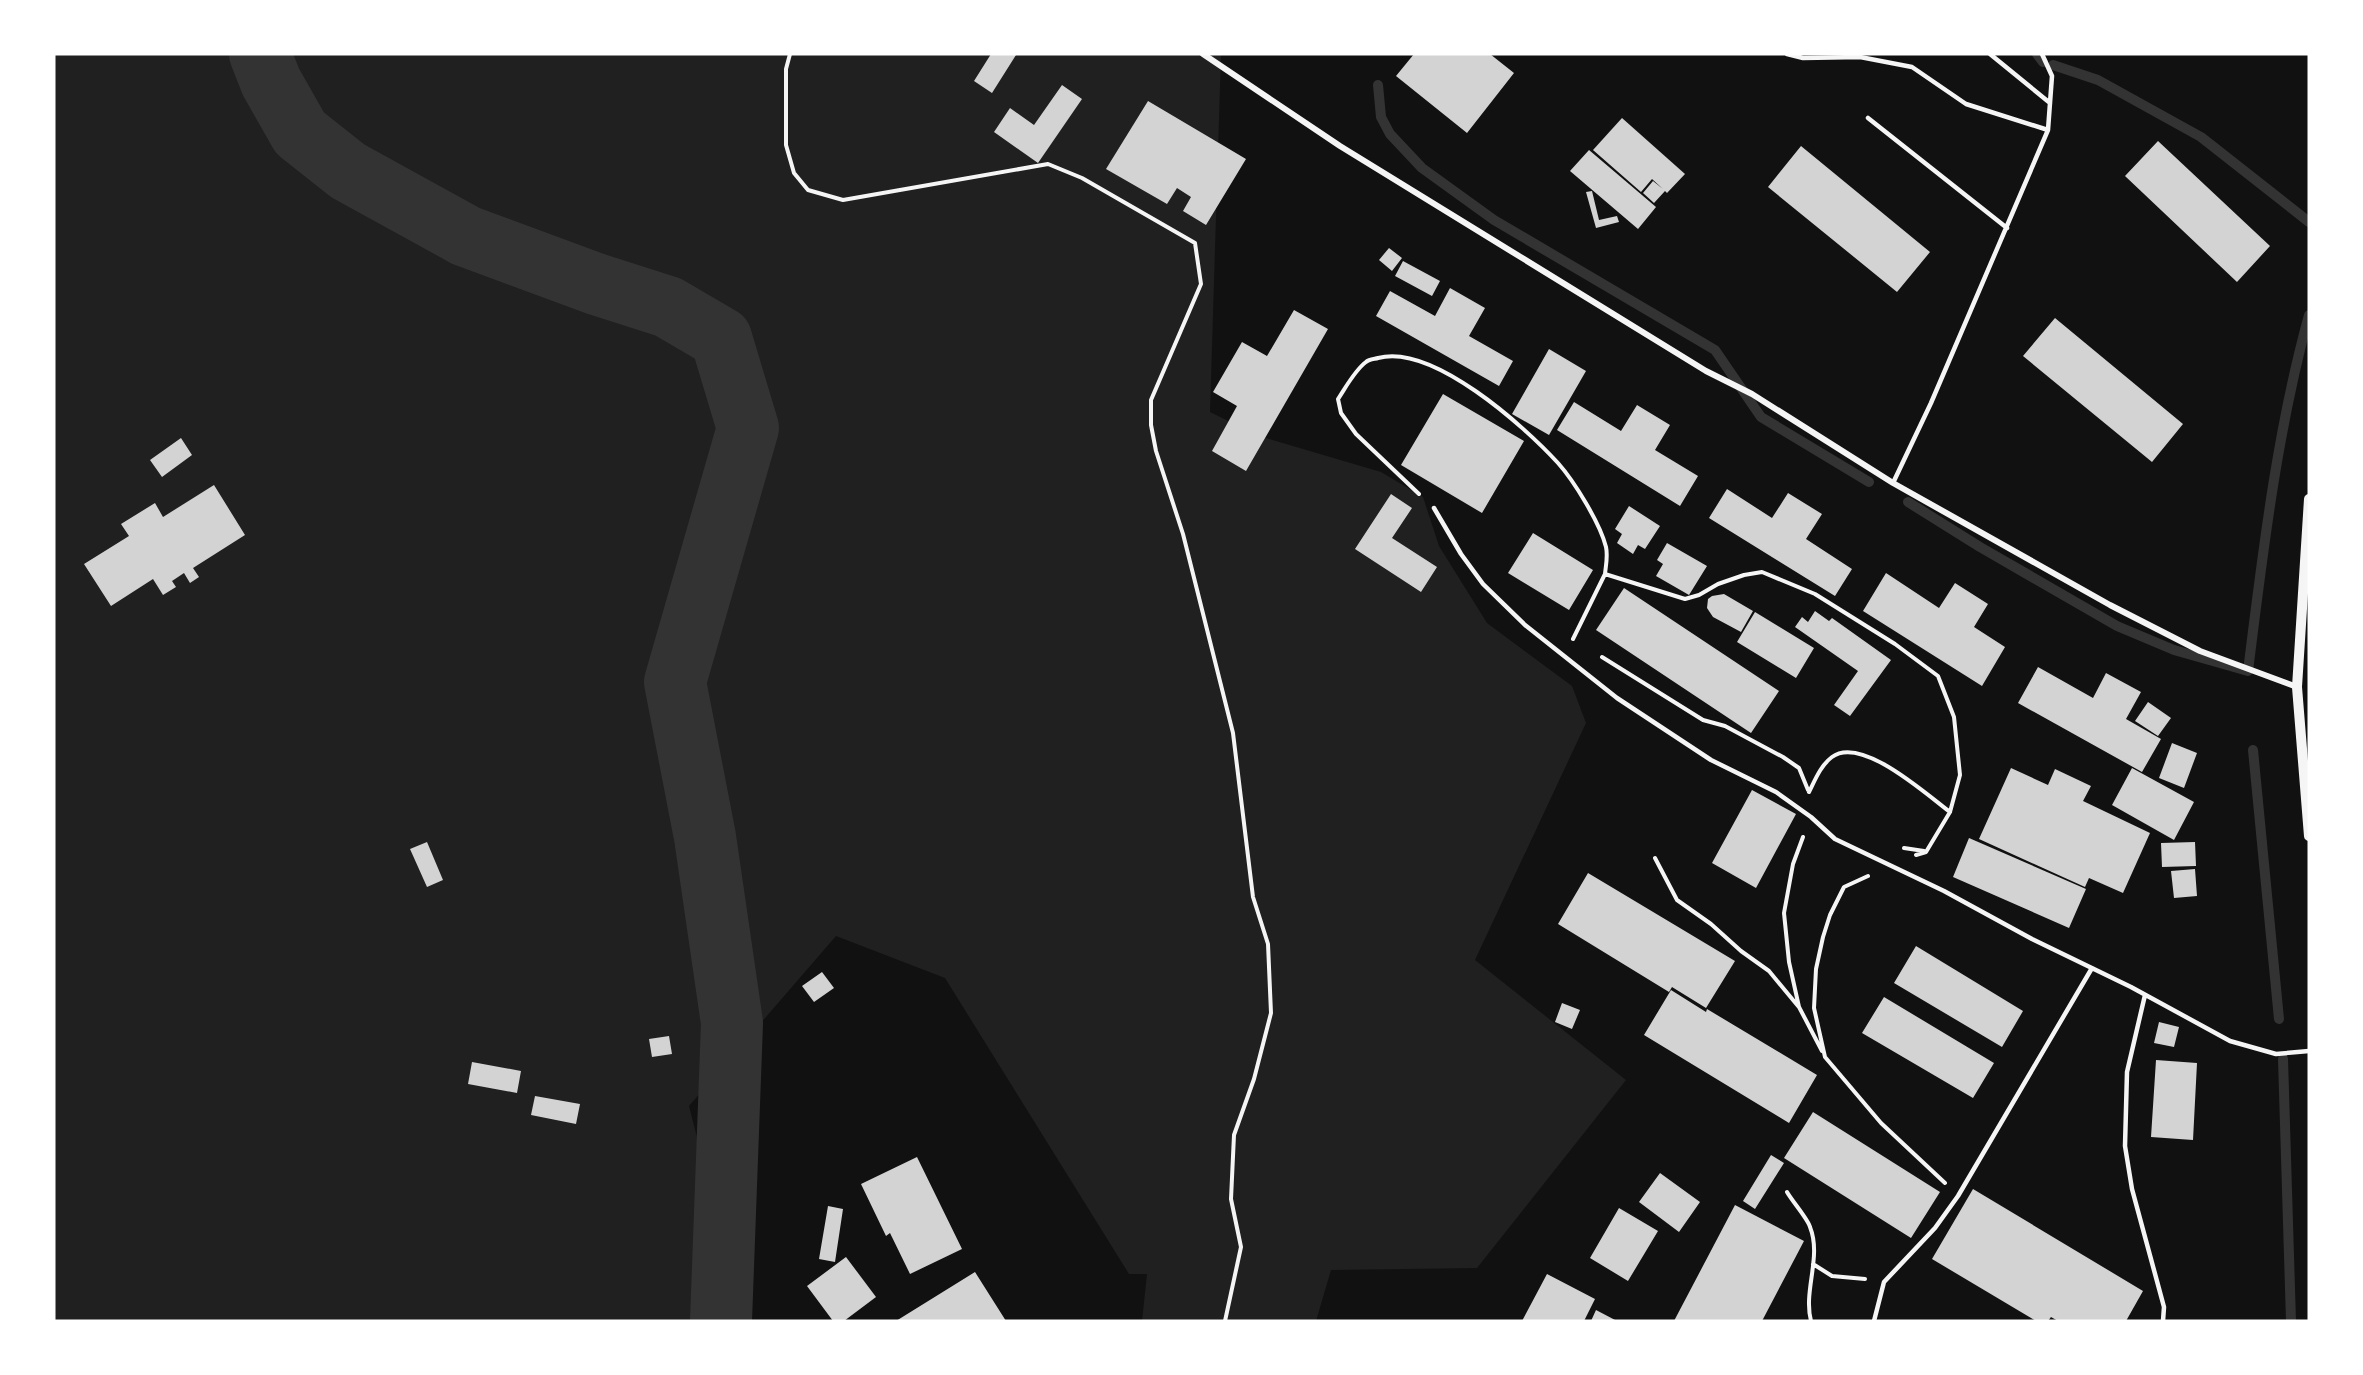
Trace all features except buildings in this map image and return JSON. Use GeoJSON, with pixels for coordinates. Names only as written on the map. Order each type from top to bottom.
{"type":"FeatureCollection","features":[{"type":"Feature","properties":{"kind":"street"},"geometry":{"type":"LineString","coordinates":[[1203,54],[1340,146],[1706,372],[1752,394],[1893,483],[2110,605],[2200,651],[2297,687]]}},
{"type":"Feature","properties":{"kind":"street"},"geometry":{"type":"LineString","coordinates":[[2309,499],[2297,687],[2309,836]]}},
{"type":"Feature","properties":{"kind":"lane"},"geometry":{"type":"LineString","coordinates":[[1787,54],[1803,58],[1860,57],[1912,66],[1966,104],[2048,130]]}},
{"type":"Feature","properties":{"kind":"lane"},"geometry":{"type":"LineString","coordinates":[[1990,54],[2050,103]]}},
{"type":"Feature","properties":{"kind":"lane"},"geometry":{"type":"LineString","coordinates":[[1893,483],[1931,403],[2048,130],[2052,76],[2042,54]]}},
{"type":"Feature","properties":{"kind":"lane"},"geometry":{"type":"LineString","coordinates":[[1868,118],[2007,228]]}},
{"type":"Feature","properties":{"kind":"lane"},"geometry":{"type":"LineString","coordinates":[[1434,508],[1461,554],[1483,584],[1526,625],[1617,698],[1711,760],[1776,792],[1811,817],[1835,839],[1892,865],[2240,1045],[2276,1054],[2309,1051]]}},
{"type":"Feature","properties":{"kind":"lane"},"geometry":{"type":"LineString","coordinates":[[1874,1321],[1884,1282],[1935,1228],[1958,1196],[2092,968]]}},
{"type":"Feature","properties":{"kind":"lane"},"geometry":{"type":"LineString","coordinates":[[2145,995],[2127,1072],[2125,1146],[2132,1189],[2164,1307],[2163,1321]]}},
{"type":"Feature","properties":{"kind":"path"},"geometry":{"type":"LineString","coordinates":[[790,54],[786,69],[786,145],[794,173],[808,190],[843,200],[1048,164],[1082,178],[1196,243],[1201,284],[1151,400],[1150,425],[1183,534],[1233,733],[1253,897],[1268,944],[1271,1013],[1254,1079],[1234,1135],[1231,1199],[1241,1247],[1225,1321]]}},
{"type":"Feature","properties":{"kind":"path"},"geometry":{"type":"LineString","coordinates":[[1434,508],[1356,434],[1341,413],[1338,399],[1366,361],[1389,355],[1424,361],[1459,379],[1517,423],[1559,464],[1584,499],[1605,544],[1607,558],[1605,574],[1685,599],[1699,595],[1718,584],[1744,575],[1762,572],[1815,594],[1895,644],[1938,676],[1954,717],[1960,775],[1950,812],[1926,852],[1844,887],[1830,915],[1823,937],[1816,969],[1814,1008],[1825,1057],[1881,1123],[1958,1196]]}},
{"type":"Feature","properties":{"kind":"path"},"geometry":{"type":"LineString","coordinates":[[1809,792],[1824,765],[1833,756],[1842,752],[1856,752],[1895,771],[1950,812]]}},
{"type":"Feature","properties":{"kind":"path"},"geometry":{"type":"LineString","coordinates":[[1655,858],[1677,900],[1711,924],[1768,971],[1799,1007]]}},
{"type":"Feature","properties":{"kind":"path"},"geometry":{"type":"LineString","coordinates":[[1787,1191],[1810,1227],[1813,1264],[1808,1309],[1811,1321]]}},
{"type":"Feature","properties":{"kind":"path"},"geometry":{"type":"LineString","coordinates":[[1813,1264],[1832,1276],[1884,1282]]}},
{"type":"Feature","properties":{"kind":"shaded area"},"geometry":{"type":"Polygon","coordinates":[[[54,54],[1221,54],[1210,412],[1259,436],[1381,472],[1423,497],[1439,546],[1487,623],[1572,686],[1586,723],[1475,960],[1626,1080],[1477,1268],[1331,1270],[1316,1321],[1142,1321],[1147,1274],[1129,1274],[945,978],[836,936],[689,1106],[744,1321],[54,1321],[54,54]]]}},
{"type":"Feature","properties":{"kind":"waterway"},"geometry":{"type":"LineString","coordinates":[[260,54],[271,82],[300,133],[348,171],[466,236],[596,284],[668,307],[721,338],[748,428],[675,682],[705,837],[732,1023],[721,1321]]}},
{"type":"Feature","properties":{"kind":"waterway"},"geometry":{"type":"LineString","coordinates":[[2037,54],[2043,62]]}},
{"type":"Feature","properties":{"kind":"waterway"},"geometry":{"type":"LineString","coordinates":[[2053,65],[2098,80],[2201,137],[2309,222]]}},
{"type":"Feature","properties":{"kind":"waterway"},"geometry":{"type":"LineString","coordinates":[[1378,85],[1381,117],[1390,134],[1422,168],[1494,220],[1715,350],[1761,417],[1869,482]]}},
{"type":"Feature","properties":{"kind":"waterway"},"geometry":{"type":"LineString","coordinates":[[1908,502],[1980,547],[2117,626],[2174,650],[2248,671],[2265,536],[2280,447],[2309,315]]}},
{"type":"Feature","properties":{"kind":"waterway"},"geometry":{"type":"LineString","coordinates":[[2253,750],[2279,1019]]}},
{"type":"Feature","properties":{"kind":"waterway"},"geometry":{"type":"LineString","coordinates":[[2283,1059],[2291,1321]]}}]}
